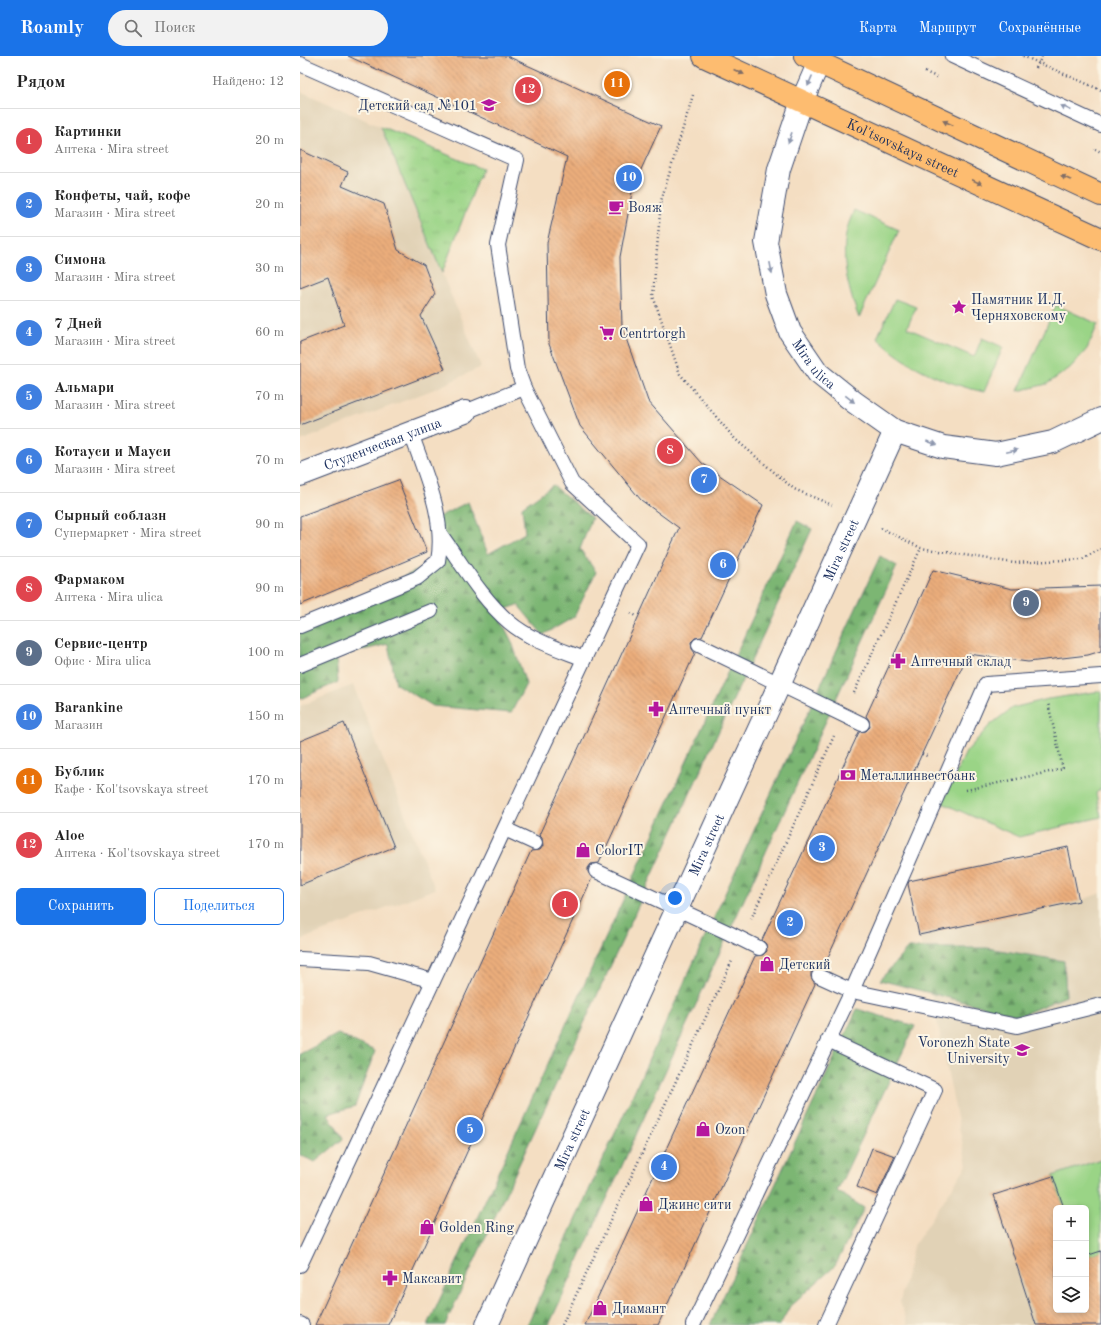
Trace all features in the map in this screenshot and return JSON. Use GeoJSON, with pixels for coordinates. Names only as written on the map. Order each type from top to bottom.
{"type":"FeatureCollection","features":[{"type":"Feature","properties":{"kind":"main road","name":"Kol'tsovskaya street"},"geometry":{"type":"LineString","coordinates":[[704,56],[1101,239]]}},
{"type":"Feature","properties":{"kind":"main road"},"geometry":{"type":"LineString","coordinates":[[815,58],[1101,195]]}},
{"type":"Feature","properties":{"kind":"street","name":"Mira ulica"},"geometry":{"type":"LineString","coordinates":[[815,58],[779,170],[766,242],[776,294],[790,332],[818,373],[854,402],[895,431],[943,447],[996,454],[1054,442],[1101,419]]}},
{"type":"Feature","properties":{"kind":"street","name":"Студенческая улица"},"geometry":{"type":"LineString","coordinates":[[300,476],[466,412]]}},
{"type":"Feature","properties":{"kind":"street","name":"Mira street"},"geometry":{"type":"LineString","coordinates":[[487,1325],[895,431]]}},
{"type":"Feature","properties":{"kind":"lane"},"geometry":{"type":"LineString","coordinates":[[952,56],[1101,125]]}},
{"type":"Feature","properties":{"kind":"lane"},"geometry":{"type":"LineString","coordinates":[[300,64],[517,160],[498,245],[517,369],[524,388],[572,483],[638,544],[300,1265]]}},
{"type":"Feature","properties":{"kind":"lane"},"geometry":{"type":"LineString","coordinates":[[466,412],[524,388]]}},
{"type":"Feature","properties":{"kind":"lane"},"geometry":{"type":"LineString","coordinates":[[300,626],[417,578],[438,561],[441,535],[434,502],[411,433]]}},
{"type":"Feature","properties":{"kind":"lane"},"geometry":{"type":"LineString","coordinates":[[441,535],[477,587],[509,622],[541,642],[584,659]]}},
{"type":"Feature","properties":{"kind":"lane"},"geometry":{"type":"LineString","coordinates":[[300,665],[431,611]]}},
{"type":"Feature","properties":{"kind":"lane"},"geometry":{"type":"LineString","coordinates":[[699,645],[862,724]]}},
{"type":"Feature","properties":{"kind":"lane"},"geometry":{"type":"LineString","coordinates":[[694,1325],[852,991],[986,684],[1101,676]]}},
{"type":"Feature","properties":{"kind":"lane"},"geometry":{"type":"LineString","coordinates":[[505,829],[535,843]]}},
{"type":"Feature","properties":{"kind":"lane"},"geometry":{"type":"LineString","coordinates":[[596,871],[759,948]]}},
{"type":"Feature","properties":{"kind":"lane"},"geometry":{"type":"LineString","coordinates":[[300,959],[369,963],[433,981]]}},
{"type":"Feature","properties":{"kind":"lane"},"geometry":{"type":"LineString","coordinates":[[819,976],[852,991],[1017,1026],[1101,1005]]}},
{"type":"Feature","properties":{"kind":"lane"},"geometry":{"type":"LineString","coordinates":[[826,1325],[935,1090],[828,1040]]}},
{"type":"Feature","properties":{"kind":"path"},"geometry":{"type":"LineString","coordinates":[[1024,56],[1101,90]]}},
{"type":"Feature","properties":{"kind":"path"},"geometry":{"type":"LineString","coordinates":[[692,95],[661,201],[653,296],[680,374],[735,439],[794,489],[857,516],[921,548],[1014,563],[1082,559],[1101,549]]}},
{"type":"Feature","properties":{"kind":"path"},"geometry":{"type":"LineString","coordinates":[[936,796],[1063,769],[1043,681]]}},
{"type":"Feature","properties":{"kind":"shaded area"},"geometry":{"type":"Polygon","coordinates":[[[300,91],[381,127],[481,367],[437,388],[300,441],[300,91]]]}},
{"type":"Feature","properties":{"kind":"shaded area"},"geometry":{"type":"Polygon","coordinates":[[[353,685],[435,889],[300,940],[300,706],[353,685]]]}},
{"type":"Feature","properties":{"kind":"shaded area","name":"Voronezh State University"},"geometry":{"type":"Polygon","coordinates":[[[1068,847],[1079,901],[1101,893],[1101,1325],[908,1325],[900,1302],[913,1247],[967,1165],[908,881],[1068,847]]]}},
{"type":"Feature","properties":{"kind":"green space"},"geometry":{"type":"Polygon","coordinates":[[[381,127],[482,169],[442,273],[381,127]]]}},
{"type":"Feature","properties":{"kind":"green space"},"geometry":{"type":"Polygon","coordinates":[[[854,210],[899,230],[859,318],[849,287],[845,266],[847,231],[854,210]]]}},
{"type":"Feature","properties":{"kind":"green space"},"geometry":{"type":"Polygon","coordinates":[[[895,299],[916,307],[907,328],[974,357],[982,338],[1003,347],[984,392],[940,379],[913,365],[877,338],[895,299]]]}},
{"type":"Feature","properties":{"kind":"green space"},"geometry":{"type":"Polygon","coordinates":[[[1056,305],[1098,324],[1087,349],[1070,368],[1047,384],[1018,391],[1056,305]]]}},
{"type":"Feature","properties":{"kind":"green space"},"geometry":{"type":"Polygon","coordinates":[[[553,485],[592,518],[580,549],[596,572],[574,617],[543,635],[518,605],[497,612],[512,642],[526,684],[511,713],[433,706],[396,684],[388,644],[336,657],[338,682],[300,699],[300,624],[438,561],[432,520],[468,502],[488,554],[525,533],[522,507],[553,485]]]}},
{"type":"Feature","properties":{"kind":"green space"},"geometry":{"type":"Polygon","coordinates":[[[797,521],[812,529],[445,1325],[428,1325],[797,521]]]}},
{"type":"Feature","properties":{"kind":"green space"},"geometry":{"type":"Polygon","coordinates":[[[880,556],[897,566],[549,1325],[527,1325],[880,556]]]}},
{"type":"Feature","properties":{"kind":"green space"},"geometry":{"type":"Polygon","coordinates":[[[1101,691],[1101,789],[1096,793],[1101,817],[1019,837],[942,803],[966,752],[990,725],[1012,708],[1048,699],[1101,691]]]}},
{"type":"Feature","properties":{"kind":"green space"},"geometry":{"type":"Polygon","coordinates":[[[908,948],[987,948],[1064,961],[1066,996],[1019,1016],[880,980],[908,948]]]}},
{"type":"Feature","properties":{"kind":"green space"},"geometry":{"type":"Polygon","coordinates":[[[857,1009],[915,1026],[837,1191],[864,1208],[835,1266],[790,1306],[780,1325],[710,1325],[857,1009]]]}},
{"type":"Feature","properties":{"kind":"green space"},"geometry":{"type":"Polygon","coordinates":[[[338,1034],[375,1051],[355,1106],[328,1114],[343,1139],[315,1162],[300,1155],[300,1054],[338,1034]]]}},
{"type":"Feature","properties":{"kind":"green space"},"geometry":{"type":"Polygon","coordinates":[[[1101,1159],[1101,1251],[1089,1255],[1089,1205],[1063,1205],[1053,1176],[1101,1159]]]}},
{"type":"Feature","properties":{"kind":"building"},"geometry":{"type":"Polygon","coordinates":[[[348,56],[507,56],[661,126],[633,187],[620,257],[622,327],[648,401],[702,463],[763,505],[702,637],[695,638],[691,642],[692,649],[695,653],[599,863],[591,864],[588,868],[588,872],[592,878],[388,1325],[315,1325],[531,851],[540,850],[543,846],[542,838],[539,835],[679,528],[641,500],[580,426],[549,344],[547,243],[567,157],[348,56]]]}},
{"type":"Feature","properties":{"kind":"building"},"geometry":{"type":"Polygon","coordinates":[[[300,150],[348,172],[342,186],[384,204],[398,250],[424,265],[435,294],[421,316],[445,369],[300,425],[300,342],[344,325],[328,277],[300,288],[300,150]]]}},
{"type":"Feature","properties":{"kind":"building"},"geometry":{"type":"Polygon","coordinates":[[[398,480],[427,552],[300,605],[300,516],[398,480]]]}},
{"type":"Feature","properties":{"kind":"building"},"geometry":{"type":"Polygon","coordinates":[[[933,570],[1012,589],[1101,586],[1101,651],[1088,655],[1028,662],[968,654],[823,968],[818,968],[811,972],[811,977],[815,984],[658,1325],[585,1325],[755,956],[763,955],[767,951],[766,944],[762,940],[859,732],[866,731],[870,727],[869,720],[866,716],[933,570]]]}},
{"type":"Feature","properties":{"kind":"building"},"geometry":{"type":"Polygon","coordinates":[[[344,723],[394,847],[300,885],[300,741],[344,723]]]}},
{"type":"Feature","properties":{"kind":"building"},"geometry":{"type":"Polygon","coordinates":[[[1068,847],[1079,901],[919,935],[908,884],[909,881],[1068,847]]]}},
{"type":"Feature","properties":{"kind":"building"},"geometry":{"type":"Polygon","coordinates":[[[872,1148],[895,1156],[877,1195],[857,1187],[872,1148]]]}},
{"type":"Feature","properties":{"kind":"building"},"geometry":{"type":"Polygon","coordinates":[[[1053,1176],[1063,1205],[1053,1205],[1053,1313],[1089,1313],[1089,1255],[1101,1251],[1101,1325],[1036,1325],[994,1195],[1053,1176]]]}},
{"type":"Feature","properties":{"kind":"place","name":"Бублик"},"geometry":{"type":"Point","coordinates":[617,84]}},
{"type":"Feature","properties":{"kind":"place","name":"Aloe"},"geometry":{"type":"Point","coordinates":[528,90]}},
{"type":"Feature","properties":{"kind":"place","name":"Детский сад №101"},"geometry":{"type":"Point","coordinates":[489,105]}},
{"type":"Feature","properties":{"kind":"place","name":"Barankine"},"geometry":{"type":"Point","coordinates":[629,178]}},
{"type":"Feature","properties":{"kind":"place","name":"Вояж"},"geometry":{"type":"Point","coordinates":[616,207]}},
{"type":"Feature","properties":{"kind":"place","name":"Памятник И.Д. Черняховскому"},"geometry":{"type":"Point","coordinates":[959,307]}},
{"type":"Feature","properties":{"kind":"place","name":"Centrtorgh"},"geometry":{"type":"Point","coordinates":[607,333]}},
{"type":"Feature","properties":{"kind":"place","name":"Фармаком"},"geometry":{"type":"Point","coordinates":[670,451]}},
{"type":"Feature","properties":{"kind":"place","name":"Сырный соблазн"},"geometry":{"type":"Point","coordinates":[704,480]}},
{"type":"Feature","properties":{"kind":"place","name":"Котауси и Мауси"},"geometry":{"type":"Point","coordinates":[723,565]}},
{"type":"Feature","properties":{"kind":"place","name":"Сервис-центр"},"geometry":{"type":"Point","coordinates":[1026,603]}},
{"type":"Feature","properties":{"kind":"place","name":"Аптечный склад"},"geometry":{"type":"Point","coordinates":[898,661]}},
{"type":"Feature","properties":{"kind":"place","name":"Аптечный пункт"},"geometry":{"type":"Point","coordinates":[656,709]}},
{"type":"Feature","properties":{"kind":"place","name":"Металлинвестбанк"},"geometry":{"type":"Point","coordinates":[848,775]}},
{"type":"Feature","properties":{"kind":"place","name":"Симона"},"geometry":{"type":"Point","coordinates":[822,848]}},
{"type":"Feature","properties":{"kind":"place","name":"ColorIT"},"geometry":{"type":"Point","coordinates":[583,850]}},
{"type":"Feature","properties":{"kind":"place","name":"Картинки"},"geometry":{"type":"Point","coordinates":[565,904]}},
{"type":"Feature","properties":{"kind":"place","name":"Конфеты, чай, кофе"},"geometry":{"type":"Point","coordinates":[790,923]}},
{"type":"Feature","properties":{"kind":"place","name":"Детский"},"geometry":{"type":"Point","coordinates":[767,964]}},
{"type":"Feature","properties":{"kind":"place","name":"Voronezh State University"},"geometry":{"type":"Point","coordinates":[1022,1050]}},
{"type":"Feature","properties":{"kind":"place","name":"Ozon"},"geometry":{"type":"Point","coordinates":[703,1129]}},
{"type":"Feature","properties":{"kind":"place","name":"Альмари"},"geometry":{"type":"Point","coordinates":[470,1130]}},
{"type":"Feature","properties":{"kind":"place","name":"7 Дней"},"geometry":{"type":"Point","coordinates":[664,1167]}},
{"type":"Feature","properties":{"kind":"place","name":"Джинс сити"},"geometry":{"type":"Point","coordinates":[646,1204]}},
{"type":"Feature","properties":{"kind":"place","name":"Golden Ring"},"geometry":{"type":"Point","coordinates":[427,1227]}},
{"type":"Feature","properties":{"kind":"place","name":"Максавит"},"geometry":{"type":"Point","coordinates":[390,1278]}},
{"type":"Feature","properties":{"kind":"place","name":"Диамант"},"geometry":{"type":"Point","coordinates":[600,1308]}}]}
